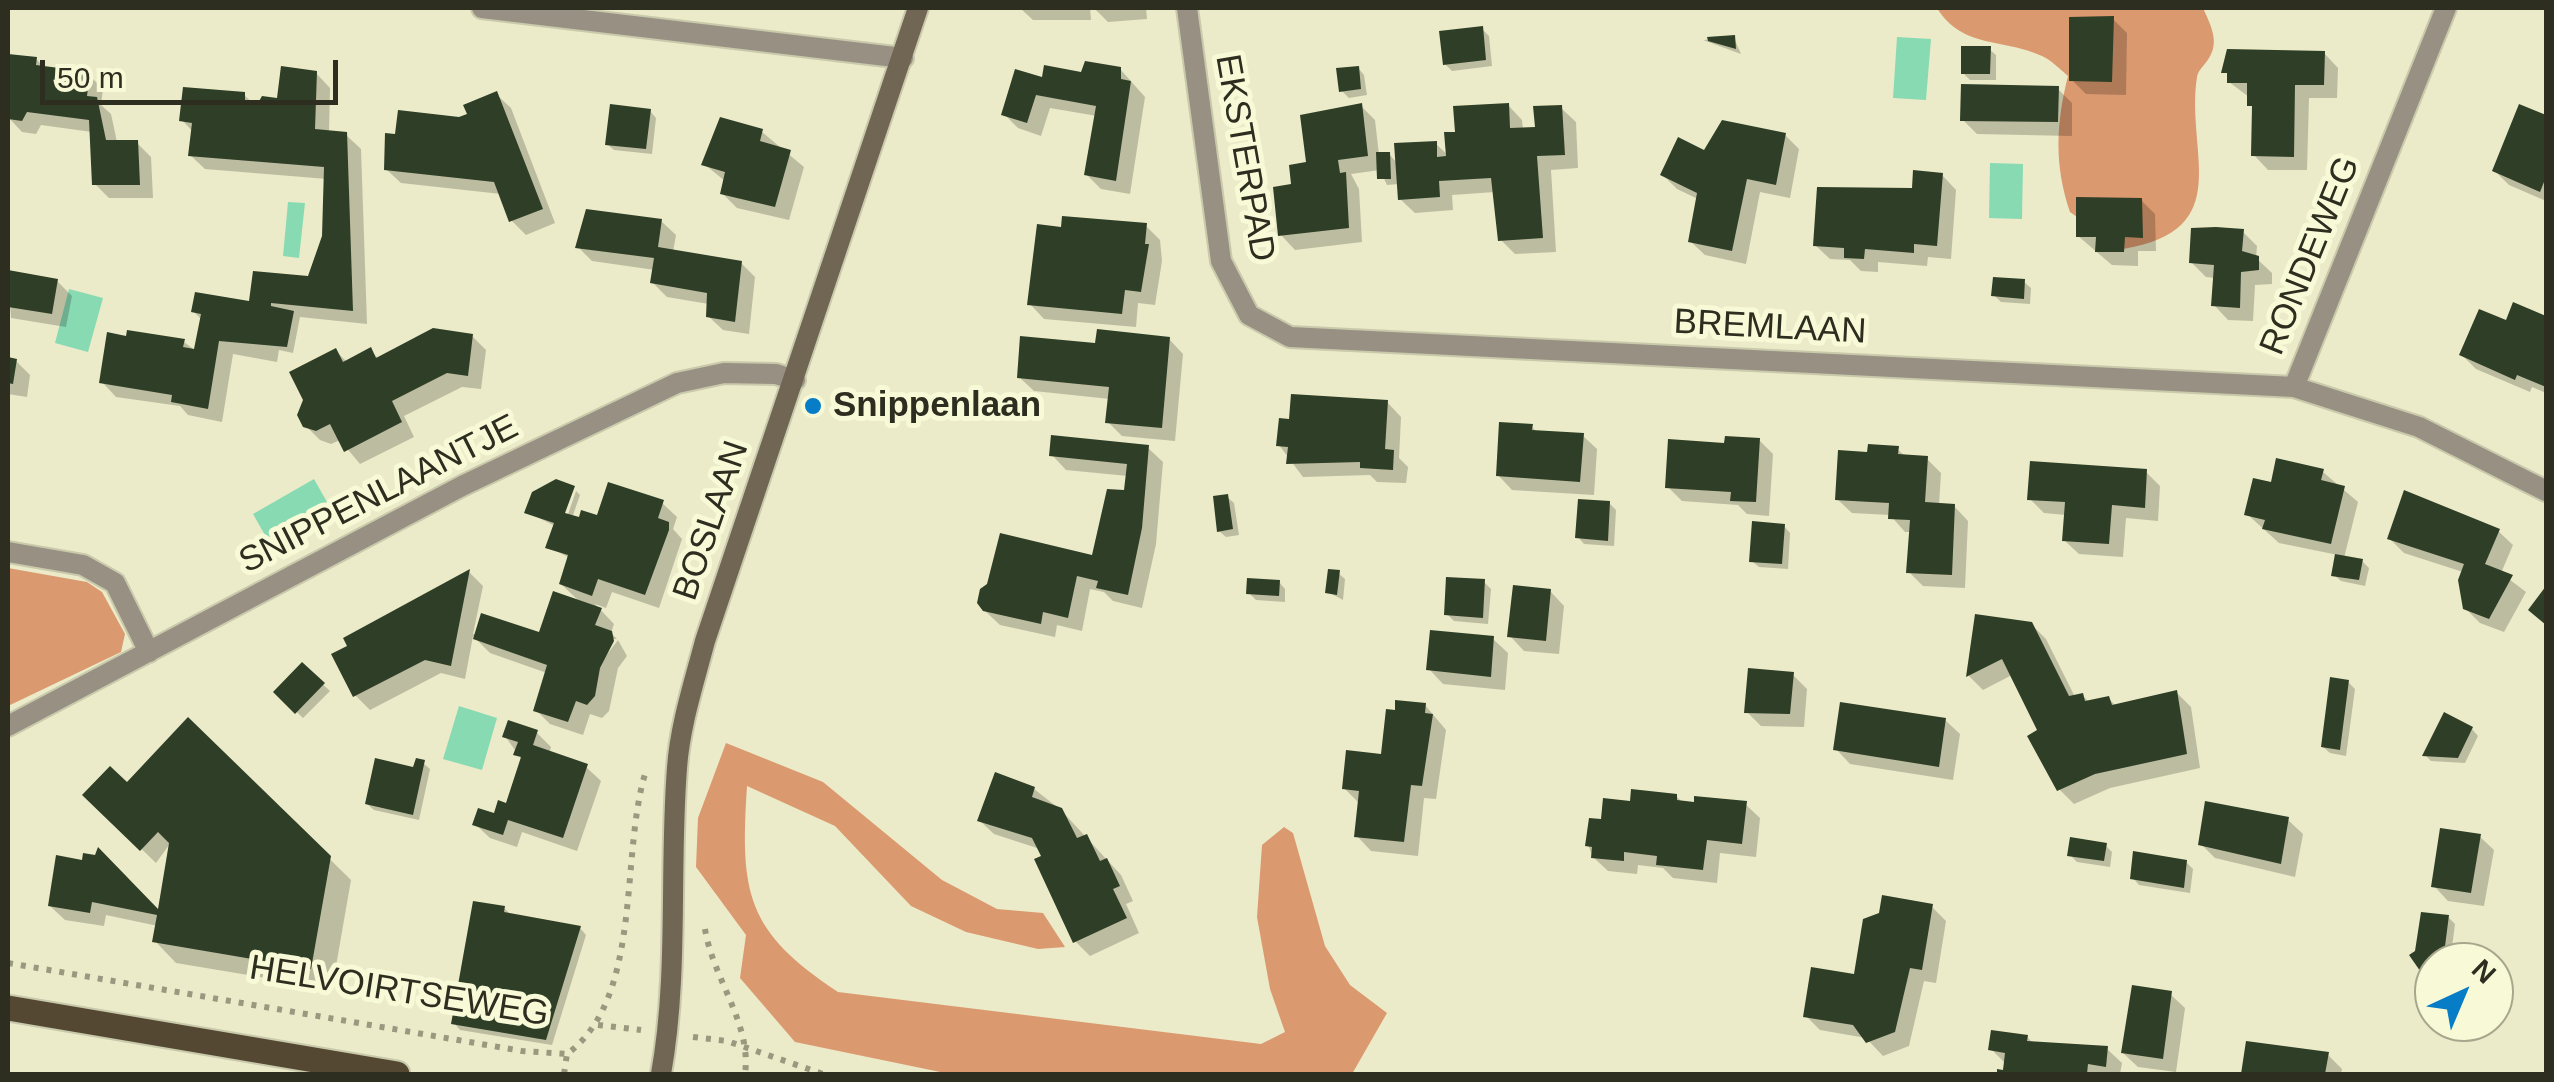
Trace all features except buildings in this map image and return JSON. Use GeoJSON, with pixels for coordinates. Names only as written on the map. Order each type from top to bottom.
{"type":"FeatureCollection","features":[{"type":"Feature","properties":{"kind":"main road","name":"BOSLAAN"},"geometry":{"type":"LineString","coordinates":[[662,1074],[669,1034],[677,766],[688,706],[705,641],[918,8]]}},
{"type":"Feature","properties":{"kind":"main road"},"geometry":{"type":"LineString","coordinates":[[8,1008],[397,1074]]}},
{"type":"Feature","properties":{"kind":"street"},"geometry":{"type":"LineString","coordinates":[[482,8],[904,58]]}},
{"type":"Feature","properties":{"kind":"street","name":"EKSTERPAD"},"geometry":{"type":"LineString","coordinates":[[1186,8],[1221,261],[1249,315]]}},
{"type":"Feature","properties":{"kind":"street","name":"RONDEWEG"},"geometry":{"type":"LineString","coordinates":[[2446,8],[2294,387],[2419,427],[2546,490]]}},
{"type":"Feature","properties":{"kind":"street","name":"BREMLAAN"},"geometry":{"type":"LineString","coordinates":[[1249,315],[1290,337],[2294,387]]}},
{"type":"Feature","properties":{"kind":"street","name":"SNIPPENLAANTJE"},"geometry":{"type":"LineString","coordinates":[[8,726],[462,486],[677,383],[724,373],[795,380]]}},
{"type":"Feature","properties":{"kind":"street"},"geometry":{"type":"LineString","coordinates":[[8,552],[84,565],[115,583],[150,652]]}},
{"type":"Feature","properties":{"kind":"path"},"geometry":{"type":"LineString","coordinates":[[703,914],[709,953],[749,1050],[746,1074]]}},
{"type":"Feature","properties":{"kind":"path","name":"HELVOIRTSEWEG"},"geometry":{"type":"LineString","coordinates":[[8,963],[522,1051],[567,1054],[598,1025],[728,1041],[822,1074]]}},
{"type":"Feature","properties":{"kind":"path"},"geometry":{"type":"LineString","coordinates":[[564,1074],[567,1054]]}},
{"type":"Feature","properties":{"kind":"shaded area"},"geometry":{"type":"Polygon","coordinates":[[[1937,8],[2203,8],[2214,45],[2197,77],[2199,184],[2194,206],[2181,225],[2159,239],[2123,249],[2070,212],[2058,144],[2068,76],[2052,62],[2028,50],[1985,41],[1959,30],[1937,8]]]}},
{"type":"Feature","properties":{"kind":"shaded area"},"geometry":{"type":"Polygon","coordinates":[[[1897,37],[1931,39],[1926,100],[1893,98],[1897,37]]]}},
{"type":"Feature","properties":{"kind":"shaded area"},"geometry":{"type":"Polygon","coordinates":[[[1990,163],[2023,164],[2022,219],[1989,218],[1990,163]]]}},
{"type":"Feature","properties":{"kind":"shaded area"},"geometry":{"type":"Polygon","coordinates":[[[288,202],[305,203],[299,258],[283,256],[288,202]]]}},
{"type":"Feature","properties":{"kind":"shaded area"},"geometry":{"type":"Polygon","coordinates":[[[69,289],[103,298],[88,352],[55,343],[69,289]]]}},
{"type":"Feature","properties":{"kind":"shaded area"},"geometry":{"type":"Polygon","coordinates":[[[314,479],[331,509],[270,544],[253,514],[314,479]]]}},
{"type":"Feature","properties":{"kind":"shaded area"},"geometry":{"type":"Polygon","coordinates":[[[8,568],[87,582],[102,592],[125,634],[121,652],[8,706],[8,568]]]}},
{"type":"Feature","properties":{"kind":"shaded area"},"geometry":{"type":"Polygon","coordinates":[[[459,706],[497,718],[482,770],[443,759],[459,706]]]}},
{"type":"Feature","properties":{"kind":"shaded area"},"geometry":{"type":"Polygon","coordinates":[[[726,743],[823,782],[942,880],[997,909],[1043,913],[1065,947],[1038,949],[966,932],[911,906],[835,826],[747,786],[745,855],[755,906],[784,949],[838,992],[1261,1044],[1285,1032],[1270,989],[1257,917],[1262,845],[1284,827],[1293,833],[1325,946],[1350,985],[1387,1013],[1352,1074],[950,1074],[795,1042],[740,978],[746,935],[696,867],[698,818],[726,743]]]}},
{"type":"Feature","properties":{"kind":"place","name":"Snippenlaan"},"geometry":{"type":"Point","coordinates":[813,406]}}]}
